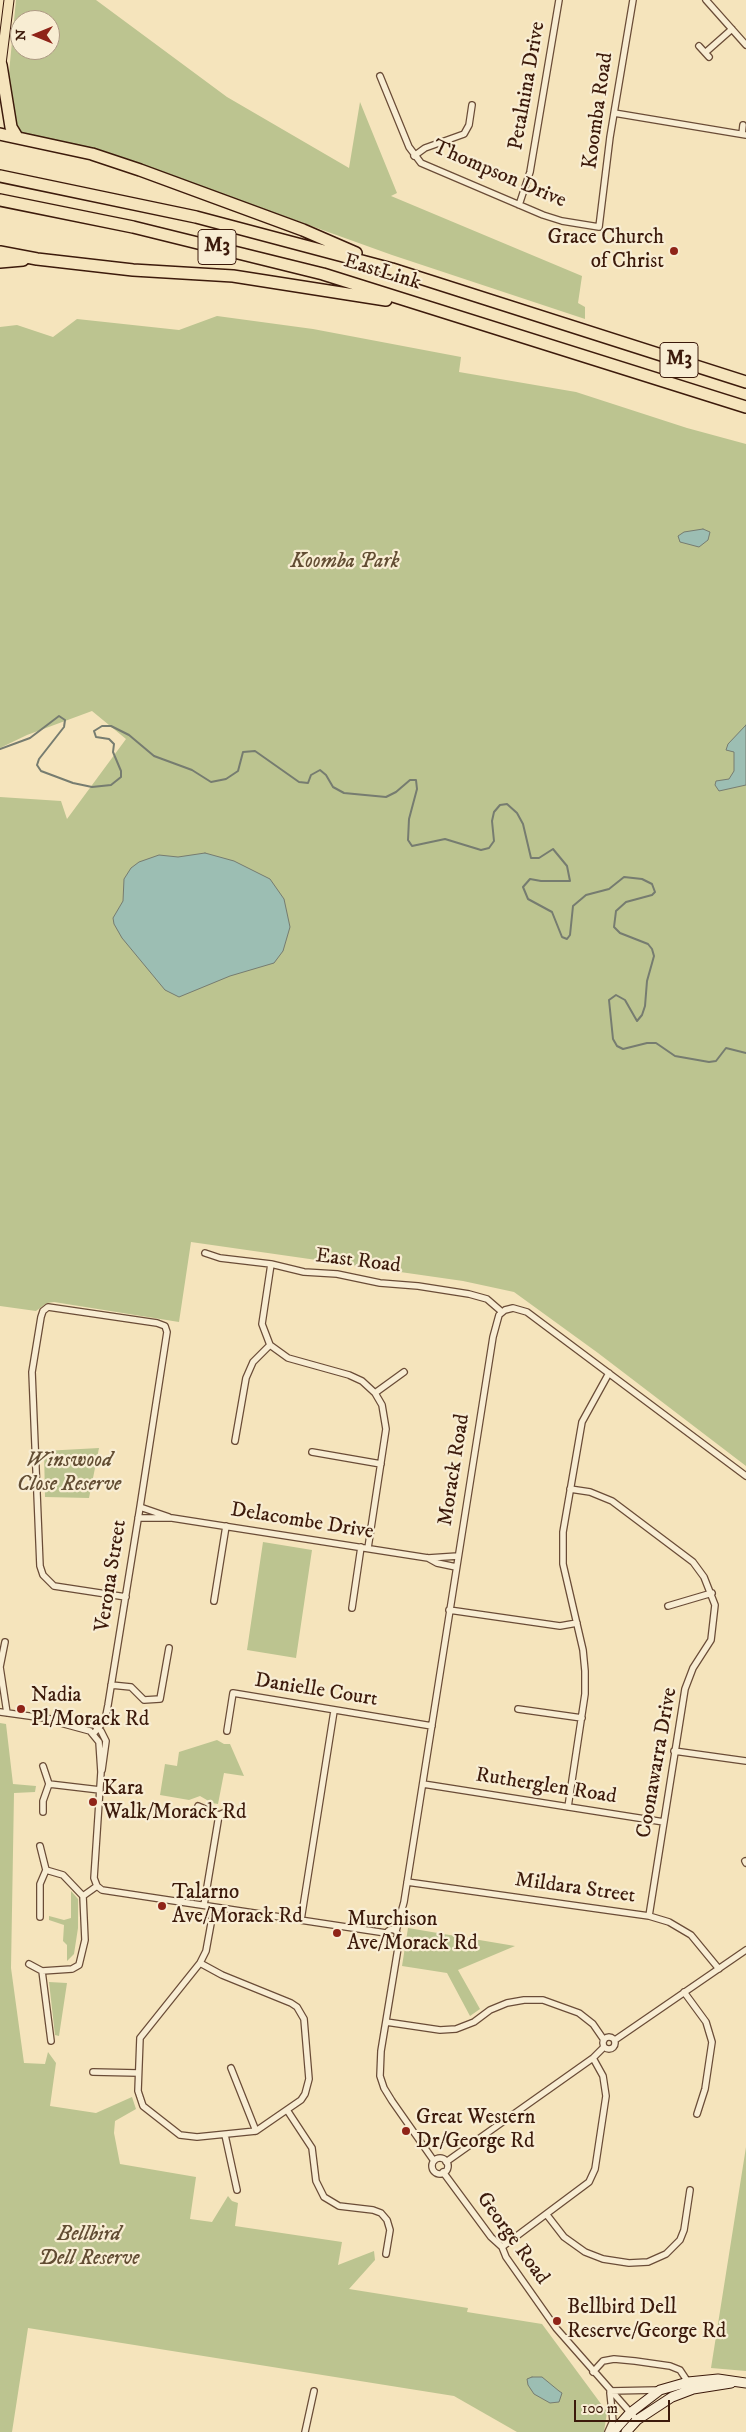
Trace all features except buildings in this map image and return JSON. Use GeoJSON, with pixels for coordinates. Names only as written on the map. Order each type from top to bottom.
{"type":"FeatureCollection","features":[{"type":"Feature","properties":{"kind":"highway"},"geometry":{"type":"LineString","coordinates":[[1,68],[11,127],[17,138]]}},
{"type":"Feature","properties":{"kind":"highway"},"geometry":{"type":"LineString","coordinates":[[0,134],[92,154],[140,170],[303,230],[392,269]]}},
{"type":"Feature","properties":{"kind":"highway","name":"EastLink"},"geometry":{"type":"LineString","coordinates":[[2,177],[196,217],[392,269],[746,382]]}},
{"type":"Feature","properties":{"kind":"highway","name":"EastLink"},"geometry":{"type":"LineString","coordinates":[[0,200],[215,246],[323,274],[746,407]]}},
{"type":"Feature","properties":{"kind":"highway"},"geometry":{"type":"LineString","coordinates":[[0,252],[37,259],[133,270],[233,276],[430,308]]}},
{"type":"Feature","properties":{"kind":"highway"},"geometry":{"type":"LineString","coordinates":[[0,262],[37,259]]}},
{"type":"Feature","properties":{"kind":"main road"},"geometry":{"type":"LineString","coordinates":[[0,15],[9,1]]}},
{"type":"Feature","properties":{"kind":"main road"},"geometry":{"type":"LineString","coordinates":[[1,68],[9,1]]}},
{"type":"Feature","properties":{"kind":"street","name":"Petalnina Drive"},"geometry":{"type":"LineString","coordinates":[[519,205],[530,172],[559,0]]}},
{"type":"Feature","properties":{"kind":"street","name":"Koomba Road"},"geometry":{"type":"LineString","coordinates":[[598,227],[614,113],[633,0]]}},
{"type":"Feature","properties":{"kind":"street"},"geometry":{"type":"LineString","coordinates":[[706,0],[746,45]]}},
{"type":"Feature","properties":{"kind":"street"},"geometry":{"type":"LineString","coordinates":[[698,46],[708,55],[732,30]]}},
{"type":"Feature","properties":{"kind":"street","name":"Thompson Drive"},"geometry":{"type":"LineString","coordinates":[[380,76],[414,156],[429,168],[558,220],[598,227]]}},
{"type":"Feature","properties":{"kind":"street"},"geometry":{"type":"LineString","coordinates":[[414,156],[426,148],[464,134],[469,125],[472,105]]}},
{"type":"Feature","properties":{"kind":"street"},"geometry":{"type":"LineString","coordinates":[[614,113],[744,135],[743,125]]}},
{"type":"Feature","properties":{"kind":"street","name":"East Road"},"geometry":{"type":"LineString","coordinates":[[206,1253],[220,1258],[271,1264],[304,1272],[337,1274],[380,1283],[418,1286],[481,1297],[492,1302],[502,1312]]}},
{"type":"Feature","properties":{"kind":"street"},"geometry":{"type":"LineString","coordinates":[[271,1264],[262,1324],[270,1345],[288,1358],[349,1375],[362,1381],[375,1393],[382,1405],[386,1428],[381,1464],[352,1608]]}},
{"type":"Feature","properties":{"kind":"street","name":"Verona Street"},"geometry":{"type":"LineString","coordinates":[[97,1731],[105,1720],[126,1597],[167,1332],[166,1326],[157,1323],[53,1307],[45,1310],[41,1317],[32,1372],[40,1566],[43,1575],[54,1586],[126,1597]]}},
{"type":"Feature","properties":{"kind":"street"},"geometry":{"type":"LineString","coordinates":[[502,1312],[513,1308],[527,1312],[746,1476]]}},
{"type":"Feature","properties":{"kind":"street","name":"Morack Road"},"geometry":{"type":"LineString","coordinates":[[396,1932],[401,1920],[496,1320],[502,1312]]}},
{"type":"Feature","properties":{"kind":"street"},"geometry":{"type":"LineString","coordinates":[[235,1441],[246,1378],[254,1362],[270,1345]]}},
{"type":"Feature","properties":{"kind":"street"},"geometry":{"type":"LineString","coordinates":[[375,1393],[404,1372]]}},
{"type":"Feature","properties":{"kind":"street"},"geometry":{"type":"LineString","coordinates":[[568,1807],[582,1718],[586,1671],[563,1564],[563,1532],[582,1422],[609,1374]]}},
{"type":"Feature","properties":{"kind":"street"},"geometry":{"type":"LineString","coordinates":[[312,1452],[381,1464]]}},
{"type":"Feature","properties":{"kind":"street","name":"Coonawarra Drive"},"geometry":{"type":"LineString","coordinates":[[570,1490],[590,1492],[612,1501],[693,1562],[712,1593],[715,1606],[711,1640],[693,1668],[685,1689],[648,1916]]}},
{"type":"Feature","properties":{"kind":"street","name":"Delacombe Drive"},"geometry":{"type":"LineString","coordinates":[[140,1507],[172,1518]]}},
{"type":"Feature","properties":{"kind":"street","name":"Delacombe Drive"},"geometry":{"type":"LineString","coordinates":[[138,1518],[172,1518],[428,1558],[458,1556]]}},
{"type":"Feature","properties":{"kind":"street"},"geometry":{"type":"LineString","coordinates":[[214,1601],[226,1526]]}},
{"type":"Feature","properties":{"kind":"street","name":"Delacombe Drive"},"geometry":{"type":"LineString","coordinates":[[428,1558],[437,1563],[456,1567]]}},
{"type":"Feature","properties":{"kind":"street"},"geometry":{"type":"LineString","coordinates":[[668,1606],[712,1593]]}},
{"type":"Feature","properties":{"kind":"street"},"geometry":{"type":"LineString","coordinates":[[450,1610],[560,1626],[577,1624]]}},
{"type":"Feature","properties":{"kind":"street"},"geometry":{"type":"LineString","coordinates":[[5,1642],[0,1667],[7,1714]]}},
{"type":"Feature","properties":{"kind":"street"},"geometry":{"type":"LineString","coordinates":[[111,1685],[131,1687],[144,1700],[160,1699],[169,1648]]}},
{"type":"Feature","properties":{"kind":"street","name":"Danielle Court"},"geometry":{"type":"LineString","coordinates":[[227,1731],[233,1694],[432,1726]]}},
{"type":"Feature","properties":{"kind":"street"},"geometry":{"type":"LineString","coordinates":[[518,1709],[582,1718]]}},
{"type":"Feature","properties":{"kind":"street"},"geometry":{"type":"LineString","coordinates":[[301,1920],[334,1711]]}},
{"type":"Feature","properties":{"kind":"street"},"geometry":{"type":"LineString","coordinates":[[0,1712],[97,1731],[101,1772],[94,1871],[97,1886],[102,1890],[386,1933],[392,1929],[396,1932],[397,1937],[394,1940]]}},
{"type":"Feature","properties":{"kind":"street"},"geometry":{"type":"LineString","coordinates":[[674,1751],[746,1761]]}},
{"type":"Feature","properties":{"kind":"street"},"geometry":{"type":"LineString","coordinates":[[43,1766],[48,1784],[43,1801],[43,1812]]}},
{"type":"Feature","properties":{"kind":"street"},"geometry":{"type":"LineString","coordinates":[[48,1784],[100,1790]]}},
{"type":"Feature","properties":{"kind":"street","name":"Rutherglen Road"},"geometry":{"type":"LineString","coordinates":[[423,1784],[664,1822]]}},
{"type":"Feature","properties":{"kind":"street"},"geometry":{"type":"LineString","coordinates":[[198,1806],[219,1815],[228,1811]]}},
{"type":"Feature","properties":{"kind":"street"},"geometry":{"type":"LineString","coordinates":[[204,1905],[219,1815]]}},
{"type":"Feature","properties":{"kind":"street"},"geometry":{"type":"LineString","coordinates":[[40,1846],[46,1870],[40,1884],[40,1917]]}},
{"type":"Feature","properties":{"kind":"street"},"geometry":{"type":"LineString","coordinates":[[29,1964],[42,1971],[72,1969],[79,1966],[85,1940],[83,1896],[63,1875],[46,1870]]}},
{"type":"Feature","properties":{"kind":"street","name":"Mildara Street"},"geometry":{"type":"LineString","coordinates":[[407,1882],[648,1916],[670,1922],[691,1935],[719,1969]]}},
{"type":"Feature","properties":{"kind":"street"},"geometry":{"type":"LineString","coordinates":[[83,1896],[97,1886]]}},
{"type":"Feature","properties":{"kind":"street"},"geometry":{"type":"LineString","coordinates":[[200,1963],[222,1975],[291,2004],[300,2012],[304,2019],[308,2087],[301,2100],[256,2131],[197,2137],[180,2135],[143,2106],[138,2091],[140,2038],[200,1963],[206,1951],[214,1907]]}},
{"type":"Feature","properties":{"kind":"street"},"geometry":{"type":"LineString","coordinates":[[386,1933],[388,1938],[394,1940],[398,1948],[380,2063],[384,2088],[434,2160]]}},
{"type":"Feature","properties":{"kind":"street"},"geometry":{"type":"LineString","coordinates":[[614,2040],[746,1950]]}},
{"type":"Feature","properties":{"kind":"street"},"geometry":{"type":"LineString","coordinates":[[42,1971],[51,2042]]}},
{"type":"Feature","properties":{"kind":"street"},"geometry":{"type":"LineString","coordinates":[[684,1992],[706,2022],[712,2042],[705,2089],[697,2114]]}},
{"type":"Feature","properties":{"kind":"street"},"geometry":{"type":"LineString","coordinates":[[386,2022],[440,2030],[456,2030],[474,2022],[490,2010],[507,2003],[524,2000],[543,2000],[579,2013],[593,2024],[604,2040],[604,2047],[593,2058],[446,2162]]}},
{"type":"Feature","properties":{"kind":"street"},"geometry":{"type":"LineString","coordinates":[[604,2040],[609,2037],[614,2040],[616,2045],[613,2049],[608,2050],[604,2047]]}},
{"type":"Feature","properties":{"kind":"street"},"geometry":{"type":"LineString","coordinates":[[502,2247],[547,2215],[588,2182],[595,2170],[606,2096],[603,2076],[593,2058]]}},
{"type":"Feature","properties":{"kind":"street"},"geometry":{"type":"LineString","coordinates":[[230,2068],[256,2131]]}},
{"type":"Feature","properties":{"kind":"street"},"geometry":{"type":"LineString","coordinates":[[93,2072],[138,2073]]}},
{"type":"Feature","properties":{"kind":"street"},"geometry":{"type":"LineString","coordinates":[[287,2110],[312,2148],[316,2181],[324,2197],[339,2206],[373,2210],[381,2213],[387,2220],[390,2230],[386,2254]]}},
{"type":"Feature","properties":{"kind":"street"},"geometry":{"type":"LineString","coordinates":[[225,2135],[237,2190]]}},
{"type":"Feature","properties":{"kind":"street"},"geometry":{"type":"LineString","coordinates":[[441,2158],[446,2162],[447,2167],[443,2172],[434,2171],[432,2167],[434,2160],[441,2158]]}},
{"type":"Feature","properties":{"kind":"street","name":"George Road"},"geometry":{"type":"LineString","coordinates":[[443,2172],[491,2237],[502,2247],[506,2257],[556,2328],[637,2420]]}},
{"type":"Feature","properties":{"kind":"street"},"geometry":{"type":"LineString","coordinates":[[547,2215],[564,2237],[585,2252],[603,2259],[629,2263],[648,2262],[666,2254],[680,2240],[684,2230],[690,2190]]}},
{"type":"Feature","properties":{"kind":"street"},"geometry":{"type":"LineString","coordinates":[[593,2372],[603,2361],[614,2359],[670,2366],[680,2370],[688,2382]]}},
{"type":"Feature","properties":{"kind":"street"},"geometry":{"type":"LineString","coordinates":[[608,2432],[613,2421],[610,2391],[660,2390],[688,2382],[718,2379],[746,2383]]}},
{"type":"Feature","properties":{"kind":"street"},"geometry":{"type":"LineString","coordinates":[[626,2432],[637,2420],[654,2407],[693,2389],[736,2382]]}},
{"type":"Feature","properties":{"kind":"street"},"geometry":{"type":"LineString","coordinates":[[613,2432],[630,2413],[660,2390]]}},
{"type":"Feature","properties":{"kind":"street"},"geometry":{"type":"LineString","coordinates":[[305,2432],[314,2391]]}},
{"type":"Feature","properties":{"kind":"green space"},"geometry":{"type":"Polygon","coordinates":[[[16,0],[96,0],[227,97],[349,168],[360,102],[397,193],[391,196],[582,276],[578,303],[585,307],[585,319],[392,255],[142,165],[69,143],[21,133],[15,125],[8,83],[10,60],[60,60],[60,10],[15,10],[16,0]]]}},
{"type":"Feature","properties":{"kind":"green space","name":"Koomba Park"},"geometry":{"type":"Polygon","coordinates":[[[217,316],[313,329],[461,357],[459,372],[576,392],[687,428],[746,444],[746,1466],[598,1353],[514,1292],[463,1281],[191,1242],[179,1322],[54,1302],[47,1303],[36,1311],[0,1306],[0,797],[61,801],[67,819],[126,739],[92,711],[27,735],[0,748],[0,327],[17,325],[53,337],[77,319],[179,330],[217,316]]]}},
{"type":"Feature","properties":{"kind":"green space","name":"Winswood Close Reserve"},"geometry":{"type":"Polygon","coordinates":[[[99,1448],[89,1498],[45,1497],[44,1451],[99,1448]]]}},
{"type":"Feature","properties":{"kind":"green space"},"geometry":{"type":"Polygon","coordinates":[[[263,1542],[312,1550],[296,1658],[247,1650],[263,1542]]]}},
{"type":"Feature","properties":{"kind":"green space","name":"Bellbird Dell Reserve"},"geometry":{"type":"Polygon","coordinates":[[[0,1723],[6,1724],[13,1784],[36,1786],[35,1792],[14,1793],[11,1968],[24,2063],[45,2064],[48,2052],[56,2063],[50,2106],[96,2113],[132,2097],[136,2109],[115,2121],[114,2133],[120,2164],[196,2177],[190,2219],[212,2222],[228,2196],[232,2201],[238,2203],[235,2226],[342,2242],[338,2265],[374,2251],[375,2260],[349,2289],[468,2308],[467,2312],[542,2324],[607,2412],[604,2432],[517,2432],[454,2396],[28,2328],[12,2432],[0,2432],[0,1723]]]}},
{"type":"Feature","properties":{"kind":"green space"},"geometry":{"type":"Polygon","coordinates":[[[217,1740],[224,1744],[230,1744],[244,1776],[224,1773],[218,1804],[212,1803],[200,1796],[189,1800],[160,1795],[165,1764],[177,1766],[179,1752],[217,1740]]]}},
{"type":"Feature","properties":{"kind":"green space"},"geometry":{"type":"Polygon","coordinates":[[[71,1891],[78,1899],[78,1928],[74,1954],[67,1961],[67,1945],[63,1941],[64,1925],[49,1920],[49,1916],[64,1920],[71,1918],[71,1891]]]}},
{"type":"Feature","properties":{"kind":"green space"},"geometry":{"type":"Polygon","coordinates":[[[408,1928],[515,1946],[458,1970],[480,2009],[470,2016],[447,1973],[402,1966],[408,1928]]]}},
{"type":"Feature","properties":{"kind":"green space"},"geometry":{"type":"Polygon","coordinates":[[[49,1982],[67,1983],[59,2036],[55,2035],[49,1982]]]}},
{"type":"Feature","properties":{"kind":"green space"},"geometry":{"type":"Polygon","coordinates":[[[746,2147],[746,2371],[711,2368],[746,2147]]]}},
{"type":"Feature","properties":{"kind":"water"},"geometry":{"type":"Polygon","coordinates":[[[703,529],[710,532],[708,540],[699,547],[680,542],[678,536],[684,532],[703,529]]]}},
{"type":"Feature","properties":{"kind":"water"},"geometry":{"type":"Polygon","coordinates":[[[746,725],[746,785],[719,791],[715,785],[716,781],[729,779],[734,771],[734,752],[726,750],[728,744],[746,725]]]}},
{"type":"Feature","properties":{"kind":"water"},"geometry":{"type":"Polygon","coordinates":[[[205,853],[234,861],[270,879],[284,899],[290,927],[283,951],[274,963],[230,976],[179,997],[165,990],[122,938],[114,924],[113,918],[123,901],[124,879],[131,868],[139,862],[159,855],[178,857],[205,853]]]}},
{"type":"Feature","properties":{"kind":"water"},"geometry":{"type":"Polygon","coordinates":[[[542,2377],[562,2393],[559,2402],[550,2403],[534,2394],[528,2385],[527,2379],[542,2377]]]}},
{"type":"Feature","properties":{"kind":"waterway"},"geometry":{"type":"LineString","coordinates":[[0,749],[30,738],[59,716],[65,720],[64,727],[39,759],[37,765],[41,771],[73,783],[92,787],[111,785],[121,777],[121,771],[113,752],[114,744],[109,739],[96,737],[94,731],[102,726],[111,726],[129,735],[154,756],[192,770],[211,782],[226,779],[238,771],[243,752],[255,751],[299,782],[308,783],[311,775],[320,770],[326,775],[333,787],[344,793],[386,797],[396,792],[410,780],[416,780],[417,789],[409,819],[408,840],[412,846],[445,839],[481,850],[489,848],[494,841],[492,821],[494,812],[500,805],[507,804],[517,813],[523,824],[531,858],[539,858],[553,849],[567,866],[570,881],[530,879],[523,887],[528,899],[552,912],[562,937],[567,939],[570,935],[573,906],[586,895],[609,889],[624,877],[642,879],[652,884],[655,892],[652,895],[626,902],[616,911],[614,927],[620,933],[648,944],[654,956],[647,981],[645,1006],[642,1015],[637,1021],[625,1000],[616,995],[609,1000],[613,1039],[617,1046],[623,1049],[647,1043],[656,1043],[675,1056],[709,1062],[716,1061],[726,1048],[746,1053]]}},
{"type":"Feature","properties":{"kind":"place","name":"Grace Church of Christ"},"geometry":{"type":"Point","coordinates":[674,251]}},
{"type":"Feature","properties":{"kind":"place","name":"Nadia Pl/Morack Rd"},"geometry":{"type":"Point","coordinates":[21,1709]}},
{"type":"Feature","properties":{"kind":"place","name":"Kara Walk/Morack Rd"},"geometry":{"type":"Point","coordinates":[93,1802]}},
{"type":"Feature","properties":{"kind":"place","name":"Talarno Ave/Morack Rd"},"geometry":{"type":"Point","coordinates":[162,1906]}},
{"type":"Feature","properties":{"kind":"place","name":"Murchison Ave/Morack Rd"},"geometry":{"type":"Point","coordinates":[337,1933]}},
{"type":"Feature","properties":{"kind":"place","name":"Great Western Dr/George Rd"},"geometry":{"type":"Point","coordinates":[406,2131]}},
{"type":"Feature","properties":{"kind":"place","name":"Bellbird Dell Reserve/George Rd"},"geometry":{"type":"Point","coordinates":[557,2321]}}]}
